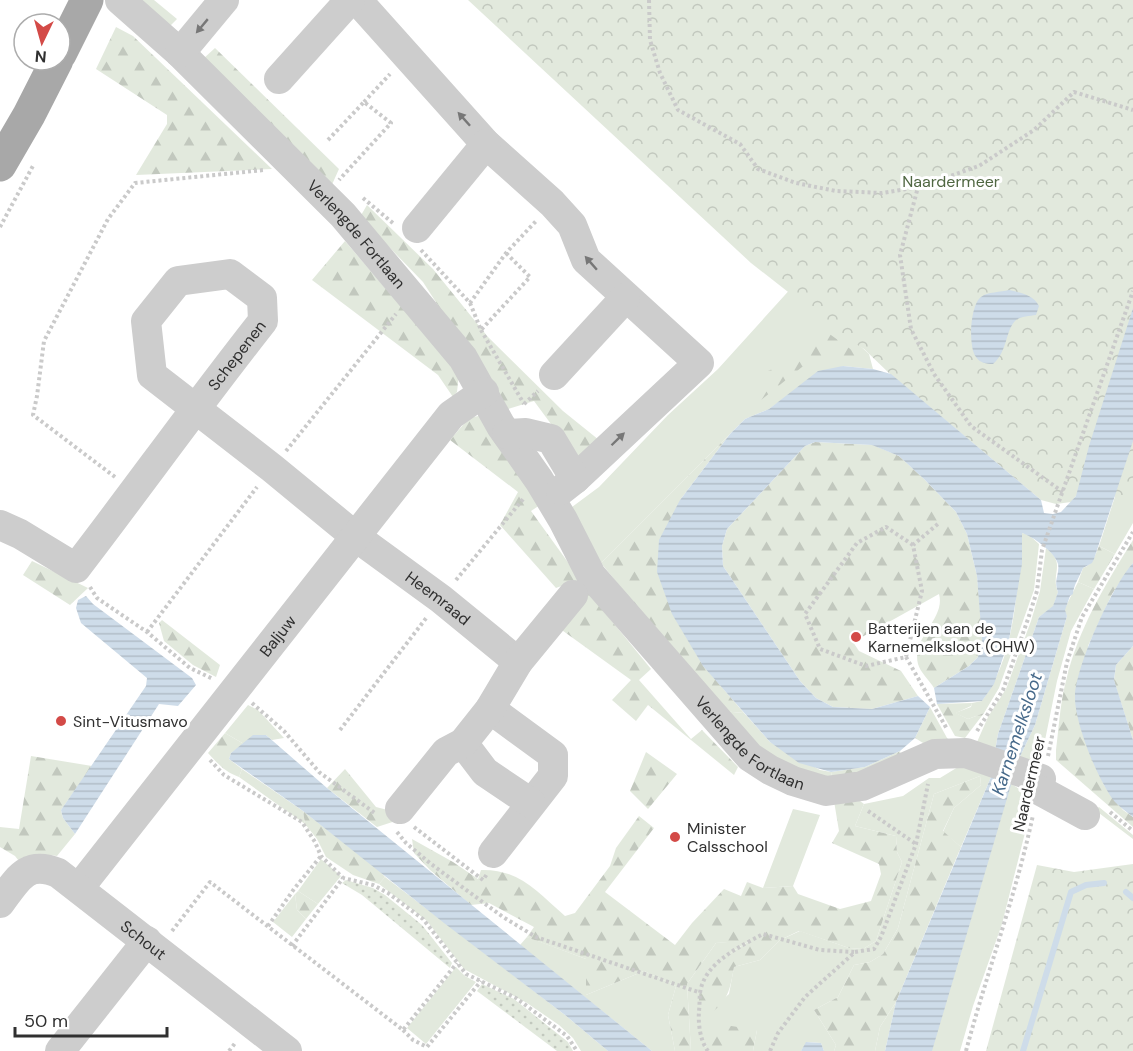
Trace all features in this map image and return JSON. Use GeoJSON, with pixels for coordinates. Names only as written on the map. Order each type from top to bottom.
{"type":"FeatureCollection","features":[{"type":"Feature","properties":{"kind":"main road"},"geometry":{"type":"LineString","coordinates":[[72,30],[87,0]]}},
{"type":"Feature","properties":{"kind":"main road"},"geometry":{"type":"LineString","coordinates":[[0,165],[51,72]]}},
{"type":"Feature","properties":{"kind":"street","name":"Verlengde Fortlaan"},"geometry":{"type":"LineString","coordinates":[[120,0],[180,53],[296,168],[336,183],[343,215],[463,358],[504,430],[549,499],[591,575],[750,758],[794,782],[826,791],[862,786],[935,754],[976,757],[1032,780],[1085,815]]}},
{"type":"Feature","properties":{"kind":"street"},"geometry":{"type":"LineString","coordinates":[[180,53],[224,0]]}},
{"type":"Feature","properties":{"kind":"street"},"geometry":{"type":"LineString","coordinates":[[279,79],[350,0]]}},
{"type":"Feature","properties":{"kind":"street"},"geometry":{"type":"LineString","coordinates":[[357,0],[486,144],[552,203],[572,225],[586,260],[699,363],[575,479],[549,499]]}},
{"type":"Feature","properties":{"kind":"street"},"geometry":{"type":"LineString","coordinates":[[413,232],[486,144]]}},
{"type":"Feature","properties":{"kind":"street","name":"Schepenen"},"geometry":{"type":"LineString","coordinates":[[76,568],[195,407],[263,321],[262,298],[230,274],[178,281],[146,321],[152,375],[195,407],[356,537]]}},
{"type":"Feature","properties":{"kind":"street"},"geometry":{"type":"LineString","coordinates":[[554,375],[626,298]]}},
{"type":"Feature","properties":{"kind":"street","name":"Baljuw"},"geometry":{"type":"LineString","coordinates":[[79,888],[241,695],[356,537],[451,415],[484,392]]}},
{"type":"Feature","properties":{"kind":"street"},"geometry":{"type":"LineString","coordinates":[[504,430],[551,439],[575,479]]}},
{"type":"Feature","properties":{"kind":"street"},"geometry":{"type":"LineString","coordinates":[[0,525],[20,534],[76,568]]}},
{"type":"Feature","properties":{"kind":"street","name":"Heemraad"},"geometry":{"type":"LineString","coordinates":[[356,537],[441,599],[518,662]]}},
{"type":"Feature","properties":{"kind":"street"},"geometry":{"type":"LineString","coordinates":[[392,818],[446,752],[463,743],[490,709],[518,662],[573,595]]}},
{"type":"Feature","properties":{"kind":"street"},"geometry":{"type":"LineString","coordinates":[[490,709],[553,755],[553,776],[493,853]]}},
{"type":"Feature","properties":{"kind":"street"},"geometry":{"type":"LineString","coordinates":[[463,743],[485,772],[531,803]]}},
{"type":"Feature","properties":{"kind":"street","name":"Schout"},"geometry":{"type":"LineString","coordinates":[[0,903],[17,880],[30,870],[45,868],[58,873],[287,1051]]}},
{"type":"Feature","properties":{"kind":"street"},"geometry":{"type":"LineString","coordinates":[[60,1051],[152,946]]}},
{"type":"Feature","properties":{"kind":"path"},"geometry":{"type":"LineString","coordinates":[[649,0],[650,40],[660,73],[678,110],[740,144],[758,169],[796,183],[836,191],[882,193],[918,187],[979,166],[1034,130],[1074,92],[1133,110]]}},
{"type":"Feature","properties":{"kind":"path"},"geometry":{"type":"LineString","coordinates":[[328,141],[407,56]]}},
{"type":"Feature","properties":{"kind":"path"},"geometry":{"type":"LineString","coordinates":[[336,183],[391,123],[364,102]]}},
{"type":"Feature","properties":{"kind":"path"},"geometry":{"type":"LineString","coordinates":[[134,492],[33,415],[44,341],[108,219],[135,183],[296,168]]}},
{"type":"Feature","properties":{"kind":"path"},"geometry":{"type":"LineString","coordinates":[[918,187],[900,255],[911,329],[934,374],[971,426],[1064,492]]}},
{"type":"Feature","properties":{"kind":"path"},"geometry":{"type":"LineString","coordinates":[[357,193],[413,232],[470,303],[480,330],[524,404]]}},
{"type":"Feature","properties":{"kind":"path"},"geometry":{"type":"LineString","coordinates":[[470,303],[507,253],[552,203]]}},
{"type":"Feature","properties":{"kind":"path"},"geometry":{"type":"LineString","coordinates":[[480,330],[530,277],[507,253]]}},
{"type":"Feature","properties":{"kind":"path"},"geometry":{"type":"LineString","coordinates":[[976,757],[986,714],[1003,690],[1037,591],[1042,550],[1133,291]]}},
{"type":"Feature","properties":{"kind":"path"},"geometry":{"type":"LineString","coordinates":[[504,430],[524,404],[554,375]]}},
{"type":"Feature","properties":{"kind":"path"},"geometry":{"type":"LineString","coordinates":[[913,545],[939,523]]}},
{"type":"Feature","properties":{"kind":"path"},"geometry":{"type":"LineString","coordinates":[[906,657],[866,666],[820,649],[805,614],[857,543],[886,527],[913,545],[922,591],[906,657],[937,712]]}},
{"type":"Feature","properties":{"kind":"path","name":"Naardermeer"},"geometry":{"type":"LineString","coordinates":[[966,1051],[981,994],[1025,855],[1032,780],[1048,759],[1067,662],[1082,617],[1133,532]]}},
{"type":"Feature","properties":{"kind":"path"},"geometry":{"type":"LineString","coordinates":[[76,568],[97,598],[147,632],[190,668],[241,695],[284,730],[319,772],[392,818],[406,843],[502,917],[536,937],[701,993]]}},
{"type":"Feature","properties":{"kind":"path"},"geometry":{"type":"LineString","coordinates":[[708,1051],[698,1021],[701,987],[710,969],[729,953],[763,934],[820,950],[855,952],[874,949],[881,938],[916,844],[935,754]]}},
{"type":"Feature","properties":{"kind":"path"},"geometry":{"type":"LineString","coordinates":[[205,755],[224,775],[302,822],[321,856],[343,878],[373,885],[388,893],[423,919],[466,974],[516,998],[567,1036],[577,1051]]}},
{"type":"Feature","properties":{"kind":"path"},"geometry":{"type":"LineString","coordinates":[[868,811],[916,844]]}},
{"type":"Feature","properties":{"kind":"path"},"geometry":{"type":"LineString","coordinates":[[392,818],[402,818],[483,880],[495,864],[493,853]]}},
{"type":"Feature","properties":{"kind":"path"},"geometry":{"type":"LineString","coordinates":[[268,926],[321,856]]}},
{"type":"Feature","properties":{"kind":"path"},"geometry":{"type":"LineString","coordinates":[[292,946],[343,878]]}},
{"type":"Feature","properties":{"kind":"path"},"geometry":{"type":"LineString","coordinates":[[152,946],[210,882],[413,1040],[427,1047],[481,981]]}},
{"type":"Feature","properties":{"kind":"path"},"geometry":{"type":"LineString","coordinates":[[770,1051],[778,1033],[805,997],[855,952]]}},
{"type":"Feature","properties":{"kind":"path"},"geometry":{"type":"LineString","coordinates":[[403,1030],[457,963]]}},
{"type":"Feature","properties":{"kind":"green space"},"geometry":{"type":"Polygon","coordinates":[[[137,0],[154,0],[177,19],[168,28],[137,0]]]}},
{"type":"Feature","properties":{"kind":"green space","name":"Naardermeer"},"geometry":{"type":"Polygon","coordinates":[[[468,0],[1133,0],[1133,497],[1076,496],[1071,502],[1056,504],[1041,500],[890,374],[864,349],[751,263],[468,0]]]}},
{"type":"Feature","properties":{"kind":"green space"},"geometry":{"type":"Polygon","coordinates":[[[116,27],[133,36],[272,169],[136,175],[167,124],[167,115],[96,69],[116,27]]]}},
{"type":"Feature","properties":{"kind":"green space"},"geometry":{"type":"Polygon","coordinates":[[[215,48],[339,169],[330,189],[203,59],[215,48]]]}},
{"type":"Feature","properties":{"kind":"green space"},"geometry":{"type":"Polygon","coordinates":[[[367,205],[433,269],[488,337],[563,411],[599,440],[585,470],[534,401],[505,410],[423,282],[360,217],[367,205]]]}},
{"type":"Feature","properties":{"kind":"green space"},"geometry":{"type":"Polygon","coordinates":[[[345,241],[459,374],[457,392],[453,397],[438,375],[312,280],[345,241]]]}},
{"type":"Feature","properties":{"kind":"green space"},"geometry":{"type":"Polygon","coordinates":[[[794,285],[869,354],[873,369],[843,366],[790,394],[769,409],[745,419],[601,563],[572,507],[599,487],[668,415],[718,369],[794,285]]]}},
{"type":"Feature","properties":{"kind":"green space"},"geometry":{"type":"Polygon","coordinates":[[[824,330],[860,356],[835,357],[802,367],[755,405],[761,374],[796,359],[824,330]]]}},
{"type":"Feature","properties":{"kind":"green space"},"geometry":{"type":"Polygon","coordinates":[[[483,415],[543,503],[531,511],[598,604],[651,669],[639,680],[691,739],[702,730],[738,767],[734,775],[648,705],[636,721],[612,700],[631,680],[559,628],[567,584],[556,588],[500,525],[518,492],[450,440],[469,418],[483,415]]]}},
{"type":"Feature","properties":{"kind":"green space"},"geometry":{"type":"Polygon","coordinates":[[[730,434],[680,500],[703,665],[744,713],[721,711],[601,563],[730,434]]]}},
{"type":"Feature","properties":{"kind":"green space"},"geometry":{"type":"Polygon","coordinates":[[[1133,441],[1133,523],[1115,554],[1099,546],[1133,441]]]}},
{"type":"Feature","properties":{"kind":"green space"},"geometry":{"type":"Polygon","coordinates":[[[815,442],[873,445],[899,456],[956,512],[967,534],[977,576],[982,640],[978,657],[969,666],[934,688],[919,667],[917,654],[919,645],[938,612],[939,594],[853,642],[859,651],[901,671],[918,696],[872,709],[833,707],[816,698],[800,681],[723,566],[722,546],[727,529],[805,446],[815,442]]]}},
{"type":"Feature","properties":{"kind":"green space"},"geometry":{"type":"Polygon","coordinates":[[[1022,533],[1029,535],[1039,544],[1034,590],[999,688],[984,713],[968,719],[955,713],[971,707],[972,703],[982,701],[994,683],[1002,663],[1013,620],[1022,533]]]}},
{"type":"Feature","properties":{"kind":"green space"},"geometry":{"type":"Polygon","coordinates":[[[1133,540],[1133,563],[1112,594],[1088,646],[1090,752],[1104,785],[1123,810],[1133,817],[1133,827],[1056,760],[1056,750],[1061,706],[1071,662],[1085,625],[1133,540]]]}},
{"type":"Feature","properties":{"kind":"green space"},"geometry":{"type":"Polygon","coordinates":[[[1099,546],[1115,554],[1094,589],[1078,582],[1083,568],[1091,562],[1099,546]]]}},
{"type":"Feature","properties":{"kind":"green space"},"geometry":{"type":"Polygon","coordinates":[[[1046,548],[1056,559],[1058,592],[1053,607],[1039,617],[998,734],[994,757],[974,749],[988,717],[1006,689],[1031,621],[1040,591],[1046,548]]]}},
{"type":"Feature","properties":{"kind":"green space"},"geometry":{"type":"Polygon","coordinates":[[[32,561],[88,588],[70,605],[23,575],[32,561]]]}},
{"type":"Feature","properties":{"kind":"green space"},"geometry":{"type":"Polygon","coordinates":[[[1078,582],[1094,589],[1071,631],[1057,681],[1041,760],[1029,767],[1016,765],[1035,725],[1067,616],[1064,610],[1078,582]]]}},
{"type":"Feature","properties":{"kind":"green space"},"geometry":{"type":"Polygon","coordinates":[[[162,620],[220,665],[216,677],[193,665],[164,641],[159,623],[162,620]]]}},
{"type":"Feature","properties":{"kind":"green space"},"geometry":{"type":"Polygon","coordinates":[[[1133,646],[1133,740],[1114,681],[1116,665],[1133,646]]]}},
{"type":"Feature","properties":{"kind":"green space"},"geometry":{"type":"Polygon","coordinates":[[[972,703],[971,706],[956,713],[968,719],[984,713],[965,738],[955,736],[937,704],[972,703]]]}},
{"type":"Feature","properties":{"kind":"green space"},"geometry":{"type":"Polygon","coordinates":[[[248,705],[258,710],[284,738],[272,740],[266,735],[244,744],[225,733],[248,705]]]}},
{"type":"Feature","properties":{"kind":"green space"},"geometry":{"type":"Polygon","coordinates":[[[930,707],[952,747],[931,748],[915,738],[930,707]]]}},
{"type":"Feature","properties":{"kind":"green space"},"geometry":{"type":"Polygon","coordinates":[[[721,711],[744,713],[770,742],[820,770],[831,772],[833,782],[756,753],[721,711]]]}},
{"type":"Feature","properties":{"kind":"green space"},"geometry":{"type":"Polygon","coordinates":[[[225,733],[244,744],[231,753],[229,759],[242,769],[239,777],[226,770],[208,753],[225,733]]]}},
{"type":"Feature","properties":{"kind":"green space"},"geometry":{"type":"Polygon","coordinates":[[[900,751],[902,758],[833,782],[831,772],[865,767],[900,751]]]}},
{"type":"Feature","properties":{"kind":"green space"},"geometry":{"type":"Polygon","coordinates":[[[646,752],[677,774],[648,809],[630,791],[646,752]]]}},
{"type":"Feature","properties":{"kind":"green space"},"geometry":{"type":"Polygon","coordinates":[[[31,756],[92,766],[61,810],[63,818],[75,834],[57,856],[43,856],[22,865],[15,856],[0,847],[0,827],[19,829],[31,756]]]}},
{"type":"Feature","properties":{"kind":"green space"},"geometry":{"type":"Polygon","coordinates":[[[969,765],[994,777],[991,777],[961,847],[943,832],[954,808],[981,785],[980,776],[934,794],[898,928],[883,954],[870,962],[854,965],[838,997],[814,1010],[836,1045],[834,1051],[824,1051],[821,1043],[807,1042],[801,1051],[753,1051],[757,1030],[705,1046],[708,1051],[691,1051],[687,984],[716,943],[751,940],[728,955],[711,971],[701,992],[699,1020],[729,994],[734,967],[760,960],[780,940],[800,931],[849,948],[863,949],[876,941],[902,862],[897,852],[896,836],[855,826],[864,804],[903,796],[929,778],[940,778],[958,767],[969,765]]]}},
{"type":"Feature","properties":{"kind":"green space"},"geometry":{"type":"Polygon","coordinates":[[[242,769],[303,811],[305,824],[239,777],[242,769]]]}},
{"type":"Feature","properties":{"kind":"green space"},"geometry":{"type":"Polygon","coordinates":[[[345,769],[376,807],[411,816],[377,827],[327,788],[345,769]]]}},
{"type":"Feature","properties":{"kind":"green space"},"geometry":{"type":"Polygon","coordinates":[[[980,776],[981,785],[954,808],[943,831],[961,847],[896,1002],[880,1027],[875,1051],[834,1051],[836,1045],[814,1010],[838,997],[854,965],[870,962],[883,954],[898,928],[934,794],[980,776]]]}},
{"type":"Feature","properties":{"kind":"green space"},"geometry":{"type":"Polygon","coordinates":[[[1008,782],[1026,793],[1032,805],[1002,924],[960,1051],[931,1051],[1008,782]]]}},
{"type":"Feature","properties":{"kind":"green space"},"geometry":{"type":"Polygon","coordinates":[[[856,798],[864,804],[855,826],[896,836],[897,852],[902,862],[876,941],[863,949],[849,948],[799,931],[780,940],[760,960],[734,967],[725,999],[715,1010],[698,1021],[699,995],[704,979],[721,960],[750,941],[716,943],[687,984],[691,1051],[675,1051],[668,1015],[676,986],[644,971],[586,995],[586,959],[527,937],[534,927],[489,903],[471,905],[414,853],[412,839],[478,879],[481,870],[507,873],[517,878],[565,916],[575,913],[610,866],[616,848],[639,816],[654,828],[605,892],[675,945],[724,889],[741,896],[747,882],[763,888],[793,886],[798,894],[840,909],[871,901],[881,874],[879,864],[832,843],[839,831],[834,801],[856,798]]]}},
{"type":"Feature","properties":{"kind":"green space"},"geometry":{"type":"Polygon","coordinates":[[[1099,807],[1133,835],[1133,839],[1095,810],[1099,807]]]}},
{"type":"Feature","properties":{"kind":"green space"},"geometry":{"type":"Polygon","coordinates":[[[793,809],[820,815],[793,886],[763,888],[793,809]]]}},
{"type":"Feature","properties":{"kind":"green space"},"geometry":{"type":"Polygon","coordinates":[[[303,811],[379,870],[385,877],[379,884],[353,875],[326,857],[317,839],[305,824],[303,811]]]}},
{"type":"Feature","properties":{"kind":"green space"},"geometry":{"type":"Polygon","coordinates":[[[321,859],[341,876],[318,904],[298,891],[321,859]]]}},
{"type":"Feature","properties":{"kind":"green space"},"geometry":{"type":"Polygon","coordinates":[[[1133,864],[1133,1051],[986,1051],[1037,865],[1074,872],[1133,864]]]}},
{"type":"Feature","properties":{"kind":"green space"},"geometry":{"type":"Polygon","coordinates":[[[385,877],[565,1015],[608,1051],[581,1051],[573,1038],[559,1025],[527,1003],[464,969],[427,921],[379,884],[385,877]]]}},
{"type":"Feature","properties":{"kind":"green space"},"geometry":{"type":"Polygon","coordinates":[[[346,880],[373,888],[385,895],[422,925],[452,963],[450,968],[362,895],[342,883],[346,880]]]}},
{"type":"Feature","properties":{"kind":"green space"},"geometry":{"type":"Polygon","coordinates":[[[298,891],[318,904],[306,919],[297,910],[295,894],[298,891]]]}},
{"type":"Feature","properties":{"kind":"green space"},"geometry":{"type":"Polygon","coordinates":[[[295,894],[297,910],[306,919],[292,937],[273,922],[295,894]]]}},
{"type":"Feature","properties":{"kind":"green space"},"geometry":{"type":"Polygon","coordinates":[[[527,937],[586,959],[586,995],[644,971],[676,986],[668,1015],[675,1051],[652,1051],[520,945],[527,937]]]}},
{"type":"Feature","properties":{"kind":"green space"},"geometry":{"type":"Polygon","coordinates":[[[456,967],[476,982],[426,1044],[407,1028],[456,967]]]}},
{"type":"Feature","properties":{"kind":"green space"},"geometry":{"type":"Polygon","coordinates":[[[482,984],[514,999],[568,1042],[573,1051],[557,1051],[477,991],[482,984]]]}},
{"type":"Feature","properties":{"kind":"green space"},"geometry":{"type":"Polygon","coordinates":[[[896,1002],[885,1051],[875,1051],[880,1027],[896,1002]]]}},
{"type":"Feature","properties":{"kind":"green space"},"geometry":{"type":"Polygon","coordinates":[[[725,1025],[757,1030],[753,1051],[708,1051],[705,1047],[725,1025]]]}},
{"type":"Feature","properties":{"kind":"water"},"geometry":{"type":"Polygon","coordinates":[[[1009,290],[1033,299],[1039,306],[1036,315],[1016,320],[1012,324],[998,359],[993,364],[983,363],[973,352],[971,326],[974,308],[977,301],[984,295],[1009,290]]]}},
{"type":"Feature","properties":{"kind":"water","name":"Karnemelksloot"},"geometry":{"type":"Polygon","coordinates":[[[1133,308],[1133,441],[1094,559],[1092,563],[1083,568],[1073,594],[1070,596],[1065,610],[1067,616],[1035,725],[1016,765],[994,757],[998,734],[1039,617],[1053,606],[1058,592],[1056,559],[1043,545],[1022,533],[1022,564],[1009,640],[994,684],[982,701],[937,704],[934,688],[969,666],[978,657],[982,640],[977,576],[967,534],[956,512],[925,480],[899,456],[872,445],[815,442],[805,446],[727,529],[722,546],[723,566],[800,681],[816,698],[833,707],[872,709],[918,696],[930,707],[915,738],[900,751],[865,767],[831,772],[799,763],[770,742],[703,666],[672,614],[657,572],[659,540],[680,500],[730,434],[745,419],[769,409],[818,371],[843,366],[873,369],[891,374],[1041,500],[1044,513],[1061,512],[1076,496],[1089,446],[1133,308]]]}},
{"type":"Feature","properties":{"kind":"water"},"geometry":{"type":"Polygon","coordinates":[[[1133,563],[1133,646],[1116,665],[1114,680],[1133,740],[1133,817],[1115,802],[1095,767],[1083,736],[1075,696],[1082,666],[1096,627],[1115,589],[1133,563]]]}},
{"type":"Feature","properties":{"kind":"water"},"geometry":{"type":"Polygon","coordinates":[[[86,596],[93,604],[192,678],[196,685],[178,706],[159,704],[75,834],[63,818],[61,810],[146,686],[147,678],[81,623],[76,608],[78,600],[86,596]]]}},
{"type":"Feature","properties":{"kind":"water"},"geometry":{"type":"Polygon","coordinates":[[[253,735],[266,735],[327,788],[652,1051],[608,1051],[303,811],[229,759],[231,753],[253,735]]]}},
{"type":"Feature","properties":{"kind":"water"},"geometry":{"type":"Polygon","coordinates":[[[991,777],[1011,785],[932,1051],[885,1051],[896,1002],[991,777]]]}},
{"type":"Feature","properties":{"kind":"water"},"geometry":{"type":"Polygon","coordinates":[[[806,1042],[821,1043],[824,1051],[801,1051],[806,1042]]]}},
{"type":"Feature","properties":{"kind":"waterway"},"geometry":{"type":"LineString","coordinates":[[1023,1051],[1071,892],[1086,885],[1104,883]]}},
{"type":"Feature","properties":{"kind":"waterway"},"geometry":{"type":"LineString","coordinates":[[1126,892],[1133,898]]}},
{"type":"Feature","properties":{"kind":"place","name":"Batterijen aan de Karnemelksloot (OHW)"},"geometry":{"type":"Point","coordinates":[856,637]}},
{"type":"Feature","properties":{"kind":"place","name":"Sint-Vitusmavo"},"geometry":{"type":"Point","coordinates":[61,721]}},
{"type":"Feature","properties":{"kind":"place","name":"Minister Calsschool"},"geometry":{"type":"Point","coordinates":[675,837]}}]}
